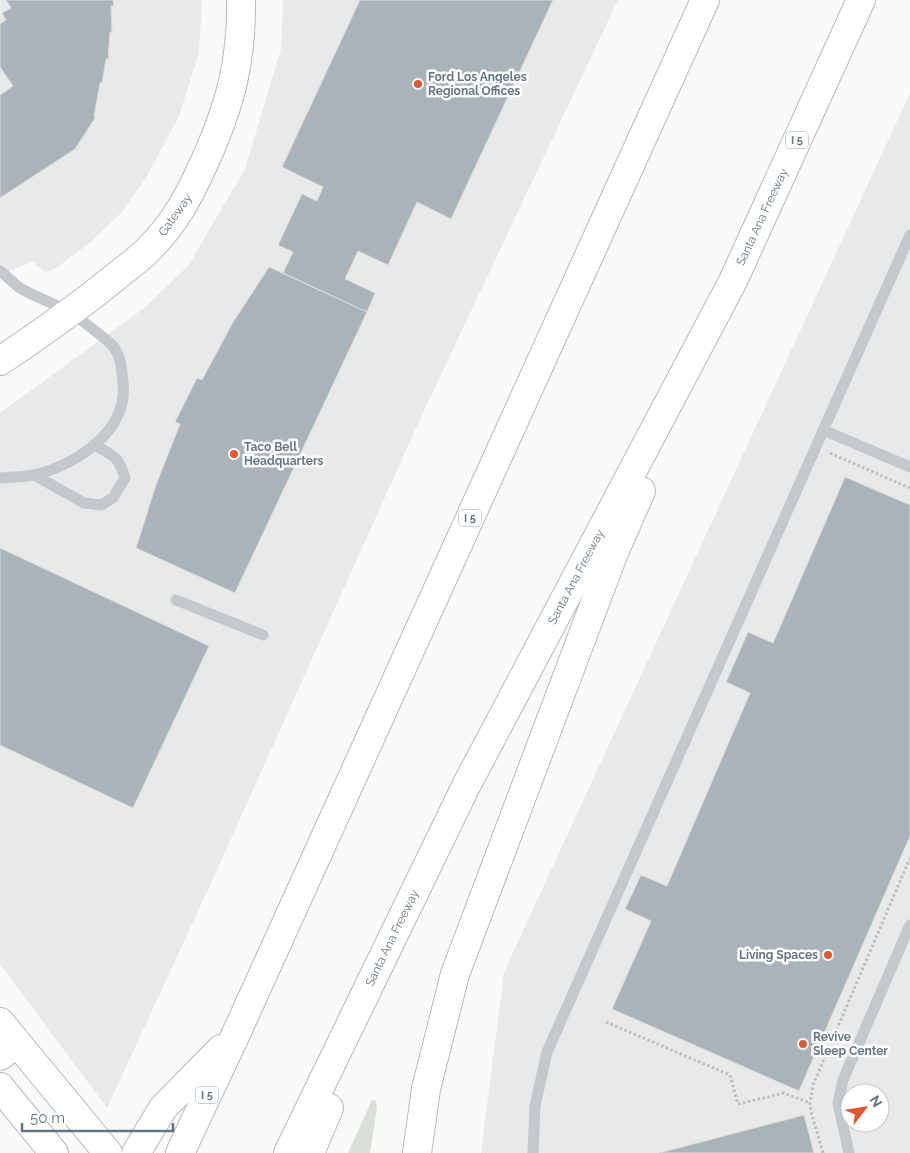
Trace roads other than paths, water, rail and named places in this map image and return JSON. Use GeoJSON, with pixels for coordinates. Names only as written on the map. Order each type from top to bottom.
{"type":"FeatureCollection","features":[{"type":"Feature","properties":{"kind":"main road","name":"Gateway"},"geometry":{"type":"LineString","coordinates":[[0,361],[71,313],[148,251],[168,228],[188,198],[218,132],[230,99],[241,35],[240,0]]}},
{"type":"Feature","properties":{"kind":"main road","name":"I 5"},"geometry":{"type":"LineString","coordinates":[[180,1153],[235,1036],[704,0]]}},
{"type":"Feature","properties":{"kind":"main road","name":"Santa Ana Freeway"},"geometry":{"type":"LineString","coordinates":[[288,1153],[470,778],[733,281],[861,0]]}},
{"type":"Feature","properties":{"kind":"main road"},"geometry":{"type":"LineString","coordinates":[[417,1153],[426,1089],[455,974],[612,555],[733,281]]}},
{"type":"Feature","properties":{"kind":"main road"},"geometry":{"type":"LineString","coordinates":[[310,1153],[470,778]]}},
{"type":"Feature","properties":{"kind":"main road"},"geometry":{"type":"LineString","coordinates":[[136,1153],[164,1108],[235,1036]]}},
{"type":"Feature","properties":{"kind":"main road"},"geometry":{"type":"LineString","coordinates":[[5,1040],[104,1149]]}},
{"type":"Feature","properties":{"kind":"main road"},"geometry":{"type":"LineString","coordinates":[[0,1087],[54,1153]]}},
{"type":"Feature","properties":{"kind":"lane"},"geometry":{"type":"LineString","coordinates":[[533,1153],[535,1106],[547,1052],[910,235]]}},
{"type":"Feature","properties":{"kind":"lane"},"geometry":{"type":"LineString","coordinates":[[0,271],[20,288],[71,313],[113,347],[119,357],[124,394],[120,413],[110,430],[94,445],[72,460],[34,475],[0,478]]}},
{"type":"Feature","properties":{"kind":"lane"},"geometry":{"type":"LineString","coordinates":[[823,430],[910,467]]}},
{"type":"Feature","properties":{"kind":"lane"},"geometry":{"type":"LineString","coordinates":[[34,475],[84,503],[101,506],[112,498],[125,478],[121,464],[115,456],[94,445]]}},
{"type":"Feature","properties":{"kind":"lane"},"geometry":{"type":"LineString","coordinates":[[176,600],[263,635]]}},
{"type":"Feature","properties":{"kind":"lane"},"geometry":{"type":"LineString","coordinates":[[849,1153],[838,1103],[843,1080],[910,925]]}},
{"type":"Feature","properties":{"kind":"place","name":"Ford Los Angeles Regional Offices"},"geometry":{"type":"Point","coordinates":[418,84]}},
{"type":"Feature","properties":{"kind":"place","name":"Taco Bell Headquarters"},"geometry":{"type":"Point","coordinates":[234,454]}},
{"type":"Feature","properties":{"kind":"place","name":"Living Spaces"},"geometry":{"type":"Point","coordinates":[828,955]}},
{"type":"Feature","properties":{"kind":"place","name":"Revive Sleep Center"},"geometry":{"type":"Point","coordinates":[803,1044]}}]}
